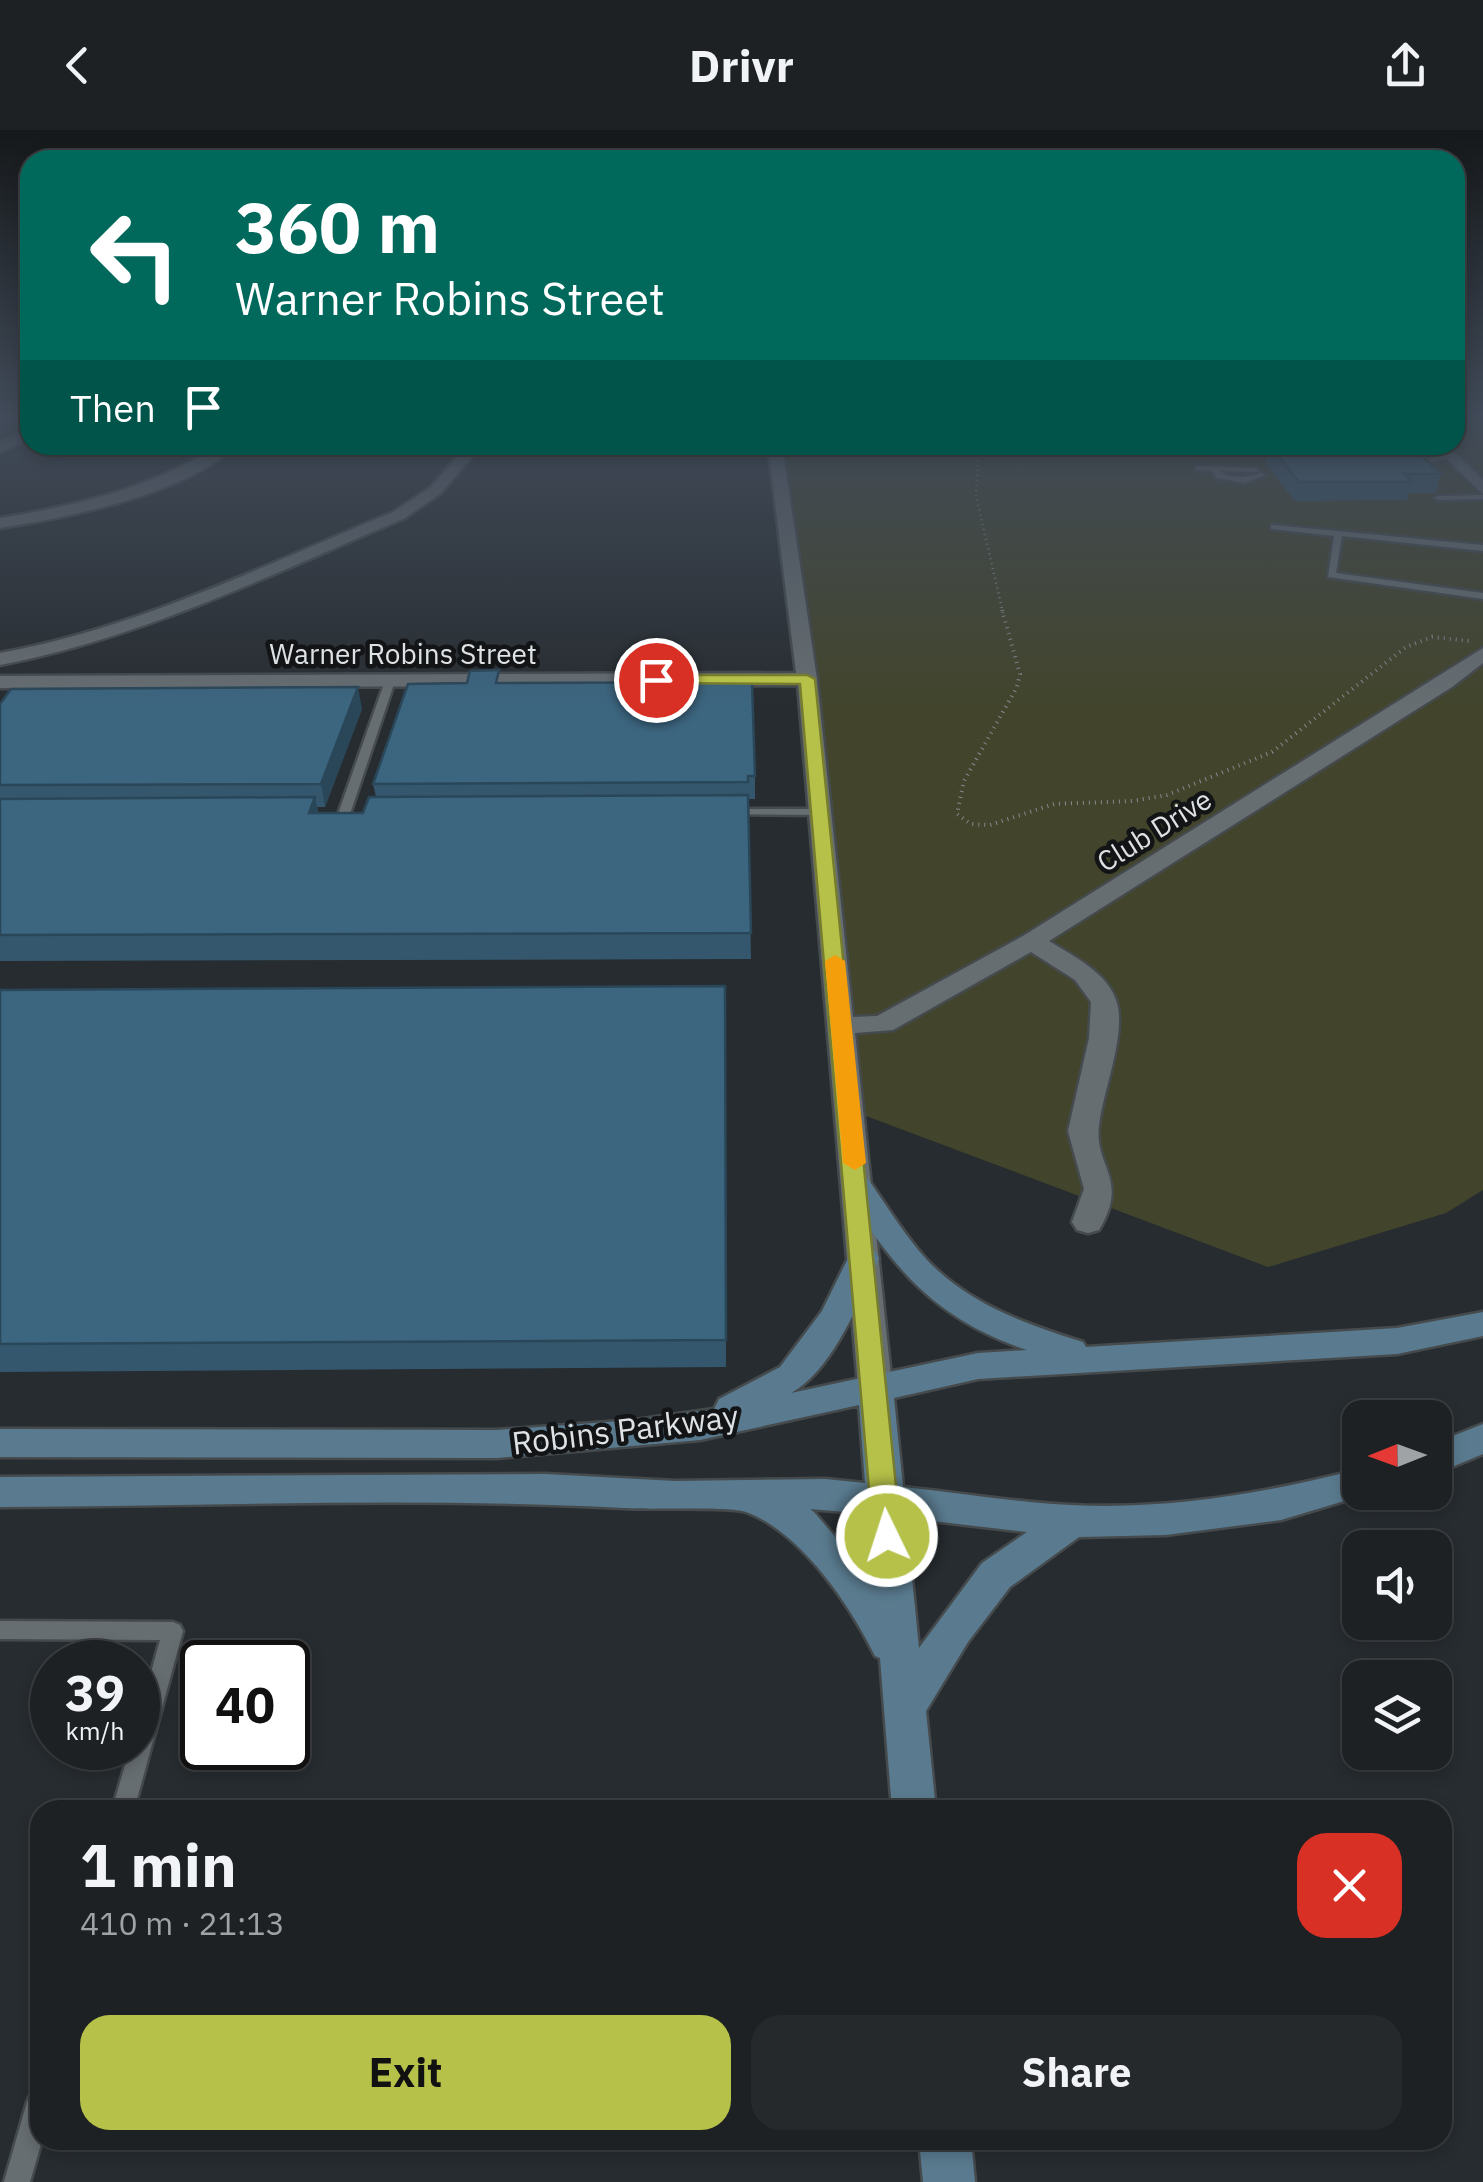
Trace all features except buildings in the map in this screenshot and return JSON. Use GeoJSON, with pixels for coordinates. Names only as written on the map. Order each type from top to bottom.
{"type":"FeatureCollection","features":[{"type":"Feature","properties":{"kind":"street"},"geometry":{"type":"LineString","coordinates":[[0,523],[60,513]]}},
{"type":"Feature","properties":{"kind":"street"},"geometry":{"type":"LineString","coordinates":[[0,659],[102,636],[403,513]]}},
{"type":"Feature","properties":{"kind":"street"},"geometry":{"type":"LineString","coordinates":[[781,513],[807,679],[913,1800]]}},
{"type":"Feature","properties":{"kind":"street","name":"Club Drive"},"geometry":{"type":"LineString","coordinates":[[842,1025],[882,1024],[1032,941],[1445,684],[1483,654]]}},
{"type":"Feature","properties":{"kind":"street","name":"Warner Robins Street"},"geometry":{"type":"LineString","coordinates":[[0,682],[807,679]]}},
{"type":"Feature","properties":{"kind":"street"},"geometry":{"type":"LineString","coordinates":[[1032,941],[1084,974],[1104,1002],[1103,1038],[1083,1130],[1099,1189],[1088,1222]]}},
{"type":"Feature","properties":{"kind":"street"},"geometry":{"type":"LineString","coordinates":[[856,1186],[916,1268],[972,1314],[1036,1341],[1098,1358]]}},
{"type":"Feature","properties":{"kind":"street"},"geometry":{"type":"LineString","coordinates":[[700,1426],[792,1376],[836,1317],[863,1258]]}},
{"type":"Feature","properties":{"kind":"street","name":"Robins Parkway"},"geometry":{"type":"LineString","coordinates":[[0,1443],[497,1444],[700,1426],[978,1366],[1397,1340],[1483,1324]]}},
{"type":"Feature","properties":{"kind":"street"},"geometry":{"type":"LineString","coordinates":[[1452,1452],[1483,1438]]}},
{"type":"Feature","properties":{"kind":"street","name":"Robins Parkway"},"geometry":{"type":"LineString","coordinates":[[0,1492],[546,1489],[826,1494],[1072,1521],[1166,1520],[1281,1505],[1342,1489]]}},
{"type":"Feature","properties":{"kind":"street"},"geometry":{"type":"LineString","coordinates":[[746,1495],[802,1522],[872,1608],[900,1664]]}},
{"type":"Feature","properties":{"kind":"street"},"geometry":{"type":"LineString","coordinates":[[904,1709],[954,1629],[996,1575],[1072,1521]]}},
{"type":"Feature","properties":{"kind":"street"},"geometry":{"type":"LineString","coordinates":[[946,2150],[949,2182]]}},
{"type":"Feature","properties":{"kind":"lane"},"geometry":{"type":"LineString","coordinates":[[1274,527],[1483,548]]}},
{"type":"Feature","properties":{"kind":"lane"},"geometry":{"type":"LineString","coordinates":[[1339,532],[1331,575],[1483,596]]}},
{"type":"Feature","properties":{"kind":"lane"},"geometry":{"type":"LineString","coordinates":[[344,814],[390,681]]}},
{"type":"Feature","properties":{"kind":"lane"},"geometry":{"type":"LineString","coordinates":[[721,812],[820,812]]}},
{"type":"Feature","properties":{"kind":"lane"},"geometry":{"type":"LineString","coordinates":[[325,814],[364,814]]}},
{"type":"Feature","properties":{"kind":"lane"},"geometry":{"type":"LineString","coordinates":[[0,1630],[174,1631],[126,1800]]}},
{"type":"Feature","properties":{"kind":"lane"},"geometry":{"type":"LineString","coordinates":[[18,2182],[30,2138]]}},
{"type":"Feature","properties":{"kind":"path"},"geometry":{"type":"LineString","coordinates":[[980,513],[1020,674],[964,781],[958,814],[965,822],[990,825],[1068,802],[1158,798],[1272,752],[1375,668],[1417,641],[1436,636],[1483,643]]}},
{"type":"Feature","properties":{"kind":"green space"},"geometry":{"type":"Polygon","coordinates":[[[788,513],[1483,513],[1483,1190],[1446,1213],[1268,1267],[850,1110],[788,513]]]}},
{"type":"Feature","properties":{"kind":"slow traffic"},"geometry":{"type":"LineString","coordinates":[[835,961],[855,1163]]}},
{"type":"Feature","properties":{"kind":"route"},"geometry":{"type":"LineString","coordinates":[[656,680],[807,679],[887,1536]]}}]}
